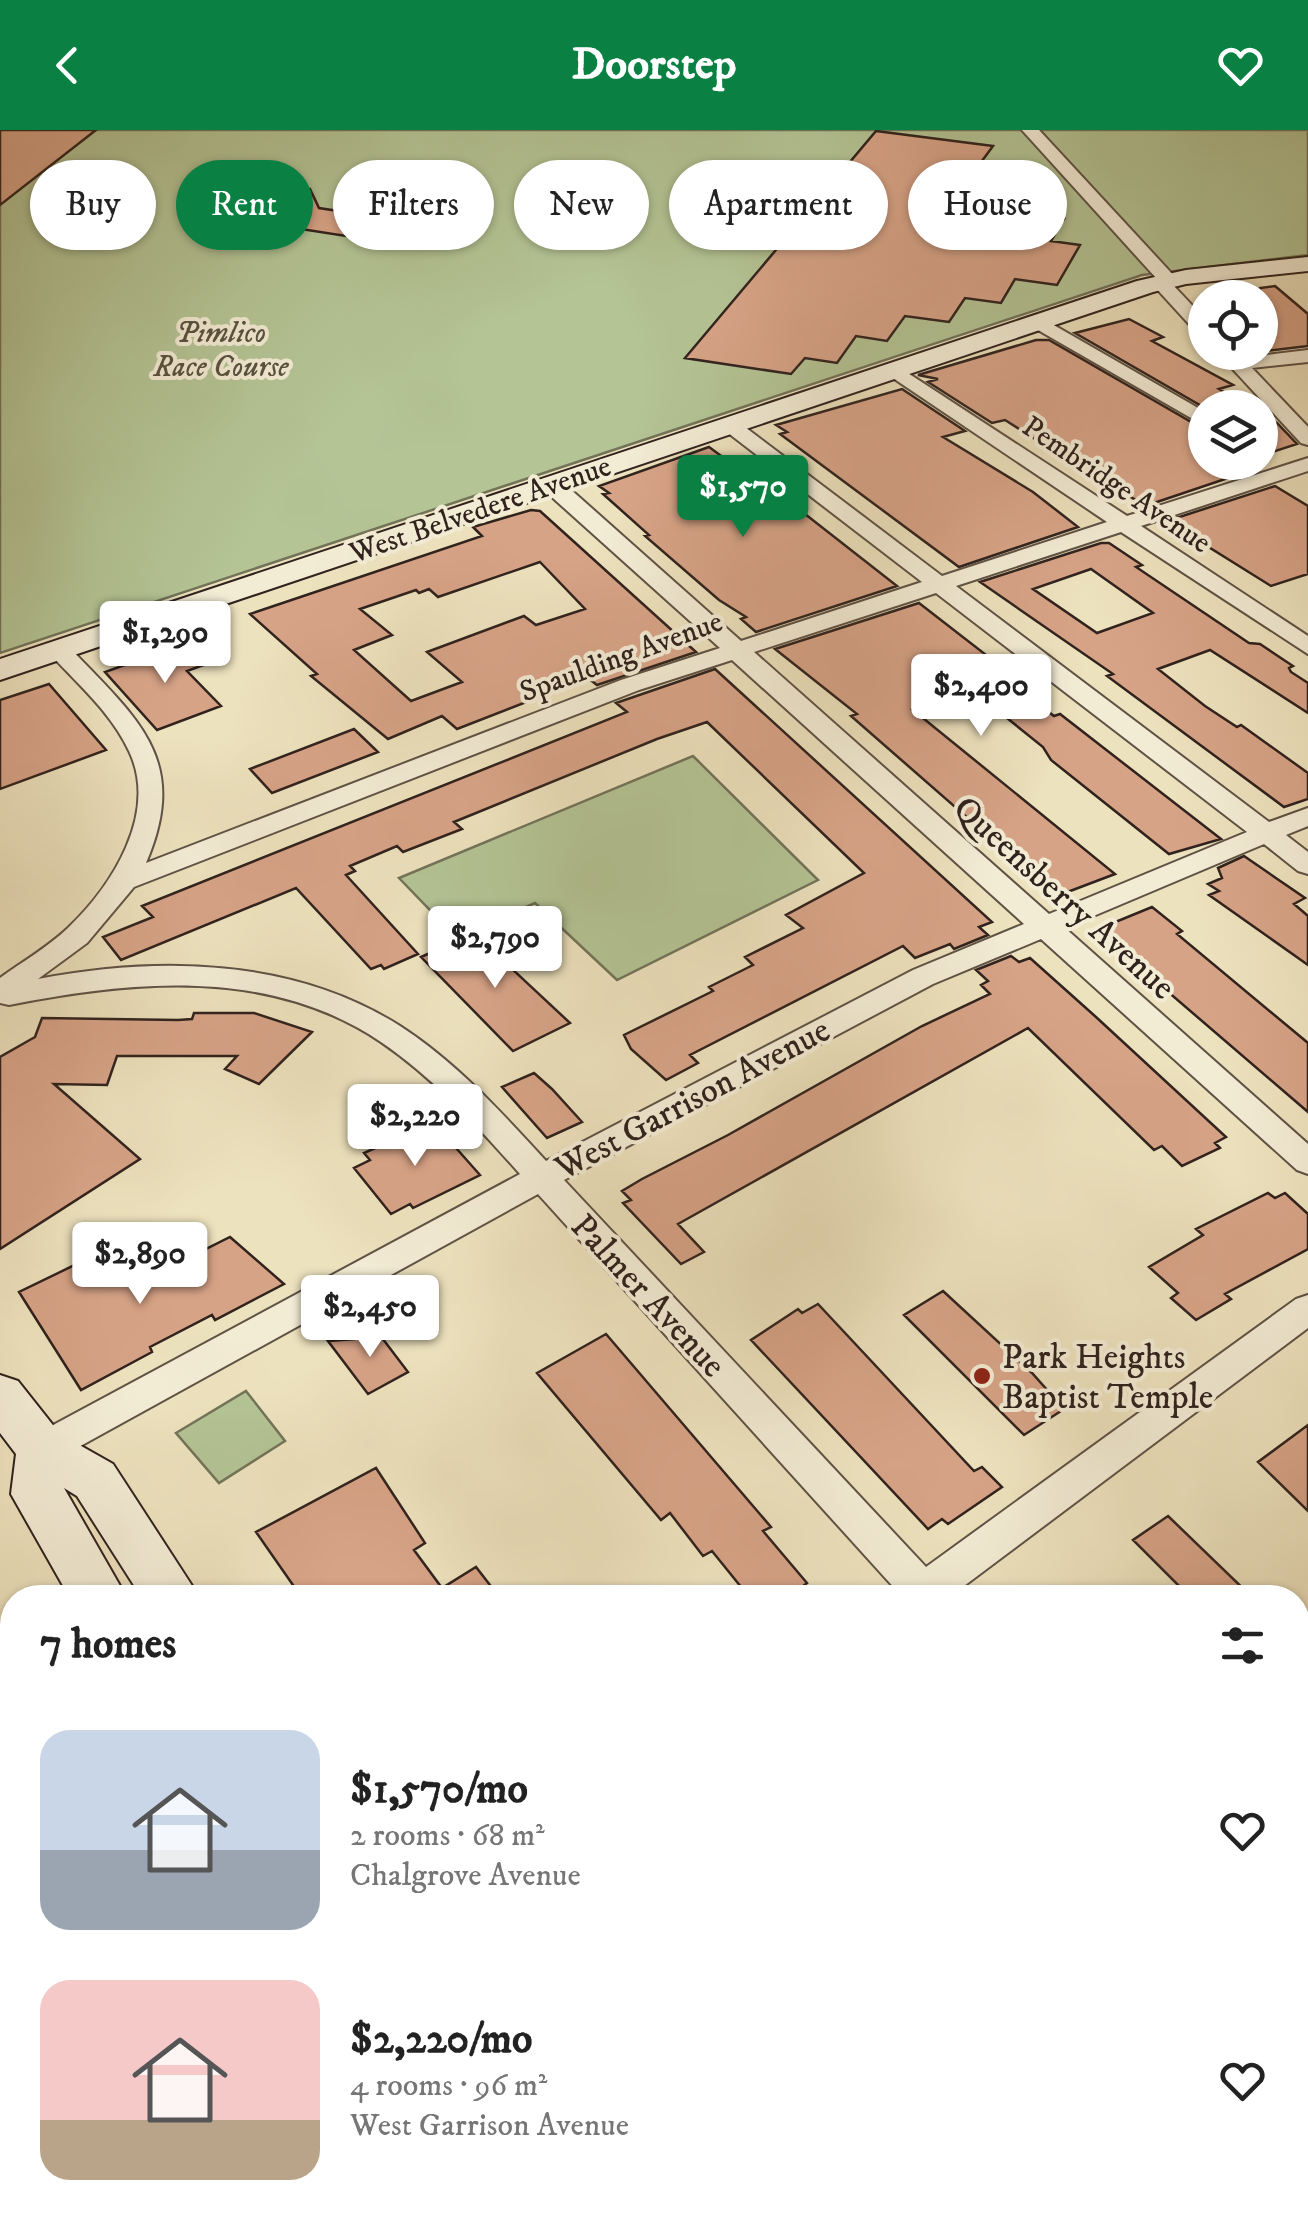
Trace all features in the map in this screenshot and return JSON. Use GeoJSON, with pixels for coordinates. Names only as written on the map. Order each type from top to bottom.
{"type":"FeatureCollection","features":[{"type":"Feature","properties":{"kind":"main road","name":"West Belvedere Avenue"},"geometry":{"type":"LineString","coordinates":[[0,670],[1165,282],[1308,264]]}},
{"type":"Feature","properties":{"kind":"main road"},"geometry":{"type":"LineString","coordinates":[[14,1420],[37,1494],[92,1585]]}},
{"type":"Feature","properties":{"kind":"main road"},"geometry":{"type":"LineString","coordinates":[[14,1420],[95,1480],[164,1585]]}},
{"type":"Feature","properties":{"kind":"street"},"geometry":{"type":"LineString","coordinates":[[1030,130],[1188,310]]}},
{"type":"Feature","properties":{"kind":"street"},"geometry":{"type":"LineString","coordinates":[[1038,322],[1188,410]]}},
{"type":"Feature","properties":{"kind":"street"},"geometry":{"type":"LineString","coordinates":[[1278,357],[1308,356]]}},
{"type":"Feature","properties":{"kind":"street","name":"Pembridge Avenue"},"geometry":{"type":"LineString","coordinates":[[894,370],[1308,647]]}},
{"type":"Feature","properties":{"kind":"street"},"geometry":{"type":"LineString","coordinates":[[1243,370],[1308,439]]}},
{"type":"Feature","properties":{"kind":"street"},"geometry":{"type":"LineString","coordinates":[[730,424],[1308,865]]}},
{"type":"Feature","properties":{"kind":"street","name":"Spaulding Avenue"},"geometry":{"type":"LineString","coordinates":[[0,995],[77,936],[124,881],[630,684],[1299,466]]}},
{"type":"Feature","properties":{"kind":"street","name":"Queensberry Avenue"},"geometry":{"type":"LineString","coordinates":[[552,485],[1308,1162]]}},
{"type":"Feature","properties":{"kind":"street"},"geometry":{"type":"LineString","coordinates":[[60,650],[124,721],[149,761],[152,811],[143,843],[124,881]]}},
{"type":"Feature","properties":{"kind":"street","name":"West Garrison Avenue"},"geometry":{"type":"LineString","coordinates":[[14,1420],[541,1178],[923,977],[1308,816]]}},
{"type":"Feature","properties":{"kind":"street","name":"Palmer Avenue"},"geometry":{"type":"LineString","coordinates":[[0,995],[155,974],[221,978],[310,996],[396,1036],[437,1070],[541,1178],[913,1585]]}},
{"type":"Feature","properties":{"kind":"street"},"geometry":{"type":"LineString","coordinates":[[938,1585],[1308,1309]]}},
{"type":"Feature","properties":{"kind":"green space","name":"Pimlico Race Course"},"geometry":{"type":"Polygon","coordinates":[[[0,130],[1308,130],[1308,255],[1142,275],[0,653],[0,130]]]}},
{"type":"Feature","properties":{"kind":"green space"},"geometry":{"type":"Polygon","coordinates":[[[693,756],[818,880],[617,980],[535,903],[456,937],[399,878],[693,756]]]}},
{"type":"Feature","properties":{"kind":"green space"},"geometry":{"type":"Polygon","coordinates":[[[246,1391],[285,1441],[219,1483],[176,1433],[246,1391]]]}},
{"type":"Feature","properties":{"kind":"building"},"geometry":{"type":"Polygon","coordinates":[[[0,130],[96,130],[58,160],[30,160],[30,182],[0,205],[0,130]]]}},
{"type":"Feature","properties":{"kind":"building"},"geometry":{"type":"Polygon","coordinates":[[[876,131],[993,146],[983,160],[908,160],[908,250],[1067,250],[1067,243],[1080,245],[1057,285],[1015,279],[1001,303],[965,298],[949,322],[905,316],[887,341],[856,336],[837,363],[805,358],[791,374],[685,358],[776,250],[888,250],[888,160],[852,160],[876,131]]]}},
{"type":"Feature","properties":{"kind":"building"},"geometry":{"type":"Polygon","coordinates":[[[313,195],[319,208],[333,210],[333,234],[313,231],[313,195]]]}},
{"type":"Feature","properties":{"kind":"building"},"geometry":{"type":"Polygon","coordinates":[[[1278,289],[1308,314],[1308,346],[1278,350],[1278,289]]]}},
{"type":"Feature","properties":{"kind":"building"},"geometry":{"type":"Polygon","coordinates":[[[1129,319],[1163,337],[1152,341],[1188,361],[1188,370],[1205,370],[1233,385],[1221,390],[1188,390],[1188,398],[1075,333],[1129,319]]]}},
{"type":"Feature","properties":{"kind":"building"},"geometry":{"type":"Polygon","coordinates":[[[1036,340],[1049,340],[1188,420],[1188,480],[1222,480],[1145,506],[1045,442],[1005,420],[992,423],[928,382],[938,379],[918,375],[1036,340]]]}},
{"type":"Feature","properties":{"kind":"building"},"geometry":{"type":"Polygon","coordinates":[[[902,389],[965,431],[943,437],[1033,492],[1078,527],[959,567],[780,434],[787,432],[776,425],[902,389]]]}},
{"type":"Feature","properties":{"kind":"building"},"geometry":{"type":"Polygon","coordinates":[[[1278,424],[1297,444],[1278,450],[1278,424]]]}},
{"type":"Feature","properties":{"kind":"building"},"geometry":{"type":"Polygon","coordinates":[[[709,447],[777,497],[782,496],[897,586],[756,632],[741,619],[746,617],[719,600],[645,536],[649,535],[599,486],[709,447]]]}},
{"type":"Feature","properties":{"kind":"building"},"geometry":{"type":"Polygon","coordinates":[[[1275,486],[1308,506],[1308,574],[1271,586],[1167,521],[1275,486]]]}},
{"type":"Feature","properties":{"kind":"building"},"geometry":{"type":"Polygon","coordinates":[[[531,510],[540,511],[696,652],[597,685],[588,678],[457,729],[442,716],[388,739],[311,676],[317,674],[250,614],[482,536],[473,527],[531,510]],[[540,562],[438,597],[429,589],[419,593],[416,590],[360,609],[392,635],[354,650],[411,701],[462,682],[427,652],[524,616],[536,625],[585,609],[540,562]]]}},
{"type":"Feature","properties":{"kind":"building"},"geometry":{"type":"Polygon","coordinates":[[[1109,543],[1142,565],[1136,567],[1249,643],[1260,644],[1293,666],[1289,668],[1291,672],[1308,683],[1308,713],[1210,650],[1158,669],[1205,706],[1237,727],[1241,725],[1308,773],[1308,799],[1284,807],[1107,676],[1113,674],[980,582],[1109,543]],[[1091,569],[1033,589],[1097,633],[1153,613],[1091,569]]]}},
{"type":"Feature","properties":{"kind":"building"},"geometry":{"type":"Polygon","coordinates":[[[919,603],[999,665],[991,668],[1054,716],[1060,714],[1221,839],[1169,854],[1051,760],[1043,747],[997,710],[913,710],[1115,874],[1057,896],[851,716],[857,714],[775,649],[919,603]]]}},
{"type":"Feature","properties":{"kind":"building"},"geometry":{"type":"Polygon","coordinates":[[[189,642],[209,663],[187,671],[221,706],[157,730],[105,672],[189,642]]]}},
{"type":"Feature","properties":{"kind":"building"},"geometry":{"type":"Polygon","coordinates":[[[715,669],[992,922],[979,927],[988,935],[954,949],[950,944],[915,958],[903,946],[690,1055],[698,1063],[666,1080],[631,1049],[624,1035],[713,991],[709,987],[753,965],[745,957],[803,928],[786,915],[864,873],[707,722],[454,822],[462,829],[403,852],[397,846],[350,866],[355,871],[346,875],[418,954],[384,969],[381,965],[371,969],[296,888],[121,960],[103,937],[153,917],[142,906],[627,712],[616,703],[715,669]]]}},
{"type":"Feature","properties":{"kind":"building"},"geometry":{"type":"Polygon","coordinates":[[[49,684],[106,750],[0,789],[0,700],[49,684]]]}},
{"type":"Feature","properties":{"kind":"building"},"geometry":{"type":"Polygon","coordinates":[[[354,729],[378,752],[272,793],[250,769],[354,729]]]}},
{"type":"Feature","properties":{"kind":"building"},"geometry":{"type":"Polygon","coordinates":[[[1244,856],[1305,898],[1294,904],[1308,916],[1308,965],[1209,895],[1219,891],[1208,884],[1222,878],[1218,868],[1244,856]]]}},
{"type":"Feature","properties":{"kind":"building"},"geometry":{"type":"Polygon","coordinates":[[[1152,907],[1182,931],[1177,934],[1308,1043],[1308,1112],[1096,930],[1152,907]]]}},
{"type":"Feature","properties":{"kind":"building"},"geometry":{"type":"Polygon","coordinates":[[[479,931],[499,951],[495,953],[570,1023],[513,1051],[421,957],[479,931]]]}},
{"type":"Feature","properties":{"kind":"building"},"geometry":{"type":"Polygon","coordinates":[[[1011,956],[1019,962],[1030,958],[1096,1017],[1226,1137],[1215,1143],[1220,1148],[1182,1166],[1162,1146],[1154,1150],[1028,1028],[678,1224],[704,1252],[681,1264],[623,1203],[631,1200],[622,1191],[642,1179],[922,1026],[990,994],[981,985],[988,981],[976,970],[1011,956]]]}},
{"type":"Feature","properties":{"kind":"building"},"geometry":{"type":"Polygon","coordinates":[[[194,1013],[254,1013],[312,1032],[259,1084],[225,1069],[237,1056],[117,1056],[107,1085],[54,1084],[140,1159],[0,1249],[0,1057],[35,1037],[42,1018],[178,1020],[192,1019],[194,1013]]]}},
{"type":"Feature","properties":{"kind":"building"},"geometry":{"type":"Polygon","coordinates":[[[534,1073],[582,1122],[547,1138],[502,1087],[534,1073]]]}},
{"type":"Feature","properties":{"kind":"building"},"geometry":{"type":"Polygon","coordinates":[[[433,1122],[480,1175],[413,1208],[410,1204],[391,1214],[354,1168],[370,1160],[364,1153],[433,1122]]]}},
{"type":"Feature","properties":{"kind":"building"},"geometry":{"type":"Polygon","coordinates":[[[1268,1193],[1275,1198],[1285,1193],[1308,1214],[1308,1249],[1225,1294],[1231,1299],[1196,1320],[1171,1298],[1178,1293],[1149,1267],[1203,1235],[1196,1229],[1268,1193]]]}},
{"type":"Feature","properties":{"kind":"building"},"geometry":{"type":"Polygon","coordinates":[[[230,1237],[284,1284],[215,1320],[212,1315],[150,1347],[152,1352],[81,1390],[19,1292],[87,1259],[134,1285],[230,1237]]]}},
{"type":"Feature","properties":{"kind":"building"},"geometry":{"type":"Polygon","coordinates":[[[943,1291],[1032,1373],[1064,1409],[1024,1435],[904,1315],[943,1291]]]}},
{"type":"Feature","properties":{"kind":"building"},"geometry":{"type":"Polygon","coordinates":[[[818,1304],[974,1471],[982,1467],[1002,1487],[948,1524],[942,1519],[928,1529],[751,1340],[798,1309],[802,1313],[818,1304]]]}},
{"type":"Feature","properties":{"kind":"building"},"geometry":{"type":"Polygon","coordinates":[[[373,1326],[408,1372],[368,1394],[328,1341],[355,1339],[373,1326]]]}},
{"type":"Feature","properties":{"kind":"building"},"geometry":{"type":"Polygon","coordinates":[[[606,1334],[771,1527],[763,1531],[807,1583],[739,1585],[712,1551],[703,1556],[670,1513],[661,1520],[537,1373],[606,1334]]]}},
{"type":"Feature","properties":{"kind":"building"},"geometry":{"type":"Polygon","coordinates":[[[1308,1425],[1308,1511],[1258,1462],[1308,1425]]]}},
{"type":"Feature","properties":{"kind":"building"},"geometry":{"type":"Polygon","coordinates":[[[376,1468],[425,1543],[414,1550],[440,1585],[293,1585],[256,1532],[376,1468]]]}},
{"type":"Feature","properties":{"kind":"building"},"geometry":{"type":"Polygon","coordinates":[[[1168,1516],[1240,1585],[1178,1585],[1133,1540],[1168,1516]]]}},
{"type":"Feature","properties":{"kind":"building"},"geometry":{"type":"Polygon","coordinates":[[[476,1567],[490,1585],[447,1585],[476,1567]]]}},
{"type":"Feature","properties":{"kind":"place","name":"Park Heights Baptist Temple"},"geometry":{"type":"Point","coordinates":[982,1376]}}]}
